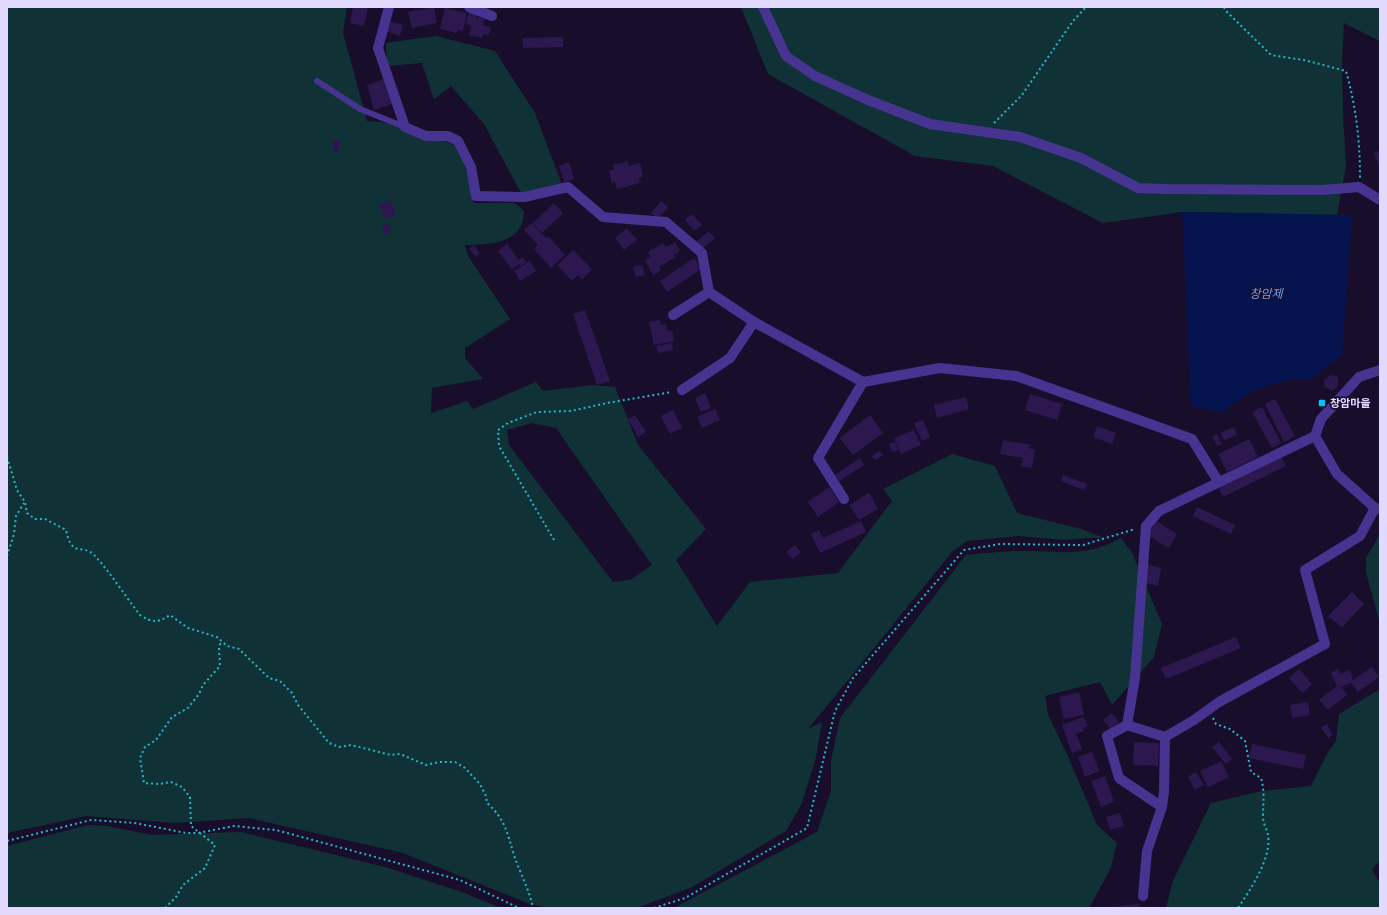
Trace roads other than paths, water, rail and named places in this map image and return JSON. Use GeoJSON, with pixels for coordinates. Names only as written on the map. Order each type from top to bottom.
{"type":"FeatureCollection","features":[{"type":"Feature","properties":{"kind":"street"},"geometry":{"type":"LineString","coordinates":[[389,7],[378,48],[405,127],[426,136],[448,136],[458,140],[471,167],[476,196],[524,197],[568,187],[603,217],[666,222],[702,253],[709,292],[754,322],[863,382],[940,368],[1016,376],[1192,439],[1218,481]]}},
{"type":"Feature","properties":{"kind":"street"},"geometry":{"type":"LineString","coordinates":[[469,7],[492,16]]}},
{"type":"Feature","properties":{"kind":"street"},"geometry":{"type":"LineString","coordinates":[[763,7],[786,56],[815,76],[868,100],[930,124],[1020,137],[1081,158],[1138,188],[1322,190],[1359,187],[1380,200]]}},
{"type":"Feature","properties":{"kind":"street"},"geometry":{"type":"LineString","coordinates":[[673,315],[709,292]]}},
{"type":"Feature","properties":{"kind":"street"},"geometry":{"type":"LineString","coordinates":[[682,390],[730,358],[754,322]]}},
{"type":"Feature","properties":{"kind":"street"},"geometry":{"type":"LineString","coordinates":[[1127,725],[1135,678],[1146,526],[1158,511],[1218,481],[1315,436],[1321,419],[1359,377],[1380,370]]}},
{"type":"Feature","properties":{"kind":"street"},"geometry":{"type":"LineString","coordinates":[[844,499],[818,458],[863,382]]}},
{"type":"Feature","properties":{"kind":"street"},"geometry":{"type":"LineString","coordinates":[[1162,807],[1119,778],[1107,736],[1127,725],[1165,737],[1194,720],[1219,702],[1325,644],[1305,570],[1360,536],[1378,508],[1338,474],[1315,436]]}},
{"type":"Feature","properties":{"kind":"street"},"geometry":{"type":"LineString","coordinates":[[1143,896],[1147,851],[1162,807],[1164,792],[1165,737]]}},
{"type":"Feature","properties":{"kind":"lane"},"geometry":{"type":"LineString","coordinates":[[317,81],[360,109],[405,127]]}},
{"type":"Feature","properties":{"kind":"water","name":"창암제"},"geometry":{"type":"Polygon","coordinates":[[[1182,212],[1352,215],[1342,355],[1310,380],[1291,379],[1251,391],[1222,413],[1191,406],[1182,212]]]}},
{"type":"Feature","properties":{"kind":"place","name":"창암마을"},"geometry":{"type":"Point","coordinates":[1322,403]}}]}
